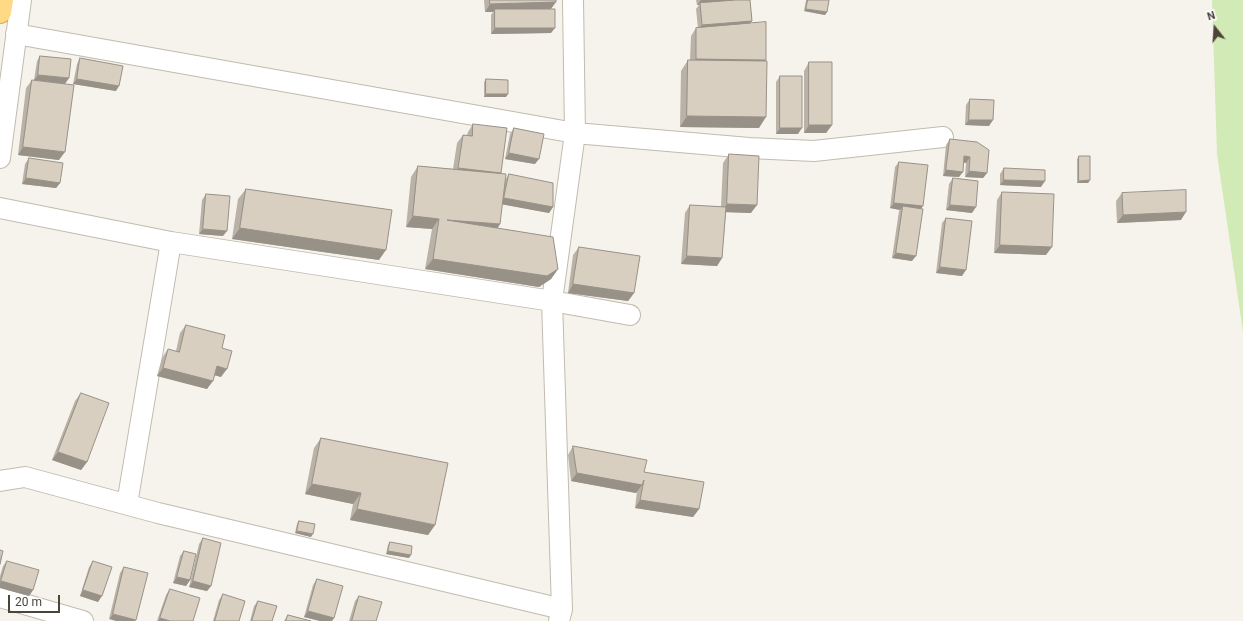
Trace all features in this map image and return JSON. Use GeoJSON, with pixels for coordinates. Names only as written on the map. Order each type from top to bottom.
{"type":"FeatureCollection","features":[{"type":"Feature","properties":{"kind":"highway"},"geometry":{"type":"LineString","coordinates":[[0,12],[2,0]]}},
{"type":"Feature","properties":{"kind":"street"},"geometry":{"type":"LineString","coordinates":[[0,158],[21,0]]}},
{"type":"Feature","properties":{"kind":"street"},"geometry":{"type":"LineString","coordinates":[[0,480],[25,477],[166,515],[561,615],[552,301],[575,133],[573,0]]}},
{"type":"Feature","properties":{"kind":"street"},"geometry":{"type":"LineString","coordinates":[[16,34],[575,133],[749,148],[814,151],[943,137]]}},
{"type":"Feature","properties":{"kind":"street"},"geometry":{"type":"LineString","coordinates":[[0,208],[171,242],[552,301],[630,315]]}},
{"type":"Feature","properties":{"kind":"street"},"geometry":{"type":"LineString","coordinates":[[127,504],[171,242]]}},
{"type":"Feature","properties":{"kind":"street"},"geometry":{"type":"LineString","coordinates":[[0,597],[83,621]]}},
{"type":"Feature","properties":{"kind":"green space"},"geometry":{"type":"Polygon","coordinates":[[[1212,0],[1243,0],[1243,332],[1217,154],[1212,0]]]}},
{"type":"Feature","properties":{"kind":"building"},"geometry":{"type":"Polygon","coordinates":[[[490,0],[556,0],[556,2],[490,4],[490,0]]]}},
{"type":"Feature","properties":{"kind":"building"},"geometry":{"type":"Polygon","coordinates":[[[750,0],[752,21],[702,25],[700,3],[750,0]]]}},
{"type":"Feature","properties":{"kind":"building"},"geometry":{"type":"Polygon","coordinates":[[[808,0],[829,0],[827,12],[806,9],[808,0]]]}},
{"type":"Feature","properties":{"kind":"building"},"geometry":{"type":"Polygon","coordinates":[[[495,9],[555,9],[555,28],[495,28],[495,9]]]}},
{"type":"Feature","properties":{"kind":"building"},"geometry":{"type":"Polygon","coordinates":[[[766,22],[766,60],[696,59],[696,28],[766,22]]]}},
{"type":"Feature","properties":{"kind":"building"},"geometry":{"type":"Polygon","coordinates":[[[40,56],[71,59],[69,78],[38,75],[40,56]]]}},
{"type":"Feature","properties":{"kind":"building"},"geometry":{"type":"Polygon","coordinates":[[[80,58],[123,66],[119,86],[77,79],[80,58]]]}},
{"type":"Feature","properties":{"kind":"building"},"geometry":{"type":"Polygon","coordinates":[[[688,60],[767,61],[766,117],[687,116],[688,60]]]}},
{"type":"Feature","properties":{"kind":"building"},"geometry":{"type":"Polygon","coordinates":[[[809,62],[832,62],[832,125],[809,125],[809,62]]]}},
{"type":"Feature","properties":{"kind":"building"},"geometry":{"type":"Polygon","coordinates":[[[780,76],[802,76],[802,128],[780,128],[780,76]]]}},
{"type":"Feature","properties":{"kind":"building"},"geometry":{"type":"Polygon","coordinates":[[[486,79],[508,80],[508,94],[486,94],[486,79]]]}},
{"type":"Feature","properties":{"kind":"building"},"geometry":{"type":"Polygon","coordinates":[[[32,80],[74,85],[65,152],[23,147],[32,80]]]}},
{"type":"Feature","properties":{"kind":"building"},"geometry":{"type":"Polygon","coordinates":[[[970,99],[994,100],[993,120],[969,120],[970,99]]]}},
{"type":"Feature","properties":{"kind":"building"},"geometry":{"type":"Polygon","coordinates":[[[473,124],[507,128],[501,173],[458,168],[463,135],[472,136],[473,124]]]}},
{"type":"Feature","properties":{"kind":"building"},"geometry":{"type":"Polygon","coordinates":[[[514,128],[544,134],[539,159],[509,153],[514,128]]]}},
{"type":"Feature","properties":{"kind":"building"},"geometry":{"type":"Polygon","coordinates":[[[950,139],[977,142],[989,150],[987,173],[969,171],[970,157],[964,156],[963,172],[946,170],[950,139]]]}},
{"type":"Feature","properties":{"kind":"building"},"geometry":{"type":"Polygon","coordinates":[[[729,154],[759,156],[757,205],[727,204],[729,154]]]}},
{"type":"Feature","properties":{"kind":"building"},"geometry":{"type":"Polygon","coordinates":[[[1079,156],[1090,156],[1090,180],[1079,181],[1079,156]]]}},
{"type":"Feature","properties":{"kind":"building"},"geometry":{"type":"Polygon","coordinates":[[[29,158],[63,163],[60,183],[26,178],[29,158]]]}},
{"type":"Feature","properties":{"kind":"building"},"geometry":{"type":"Polygon","coordinates":[[[899,162],[928,165],[923,206],[894,203],[899,162]]]}},
{"type":"Feature","properties":{"kind":"building"},"geometry":{"type":"Polygon","coordinates":[[[418,166],[506,174],[500,224],[447,220],[553,237],[558,269],[547,276],[433,259],[439,219],[413,216],[418,166]]]}},
{"type":"Feature","properties":{"kind":"building"},"geometry":{"type":"Polygon","coordinates":[[[1004,168],[1045,170],[1045,181],[1004,180],[1004,168]]]}},
{"type":"Feature","properties":{"kind":"building"},"geometry":{"type":"Polygon","coordinates":[[[509,174],[553,183],[553,207],[504,198],[509,174]]]}},
{"type":"Feature","properties":{"kind":"building"},"geometry":{"type":"Polygon","coordinates":[[[953,178],[978,181],[976,207],[950,205],[953,178]]]}},
{"type":"Feature","properties":{"kind":"building"},"geometry":{"type":"Polygon","coordinates":[[[246,189],[392,210],[386,250],[240,228],[246,189]]]}},
{"type":"Feature","properties":{"kind":"building"},"geometry":{"type":"Polygon","coordinates":[[[1186,190],[1186,212],[1123,215],[1122,193],[1186,190]]]}},
{"type":"Feature","properties":{"kind":"building"},"geometry":{"type":"Polygon","coordinates":[[[1002,192],[1054,194],[1052,247],[1000,245],[1002,192]]]}},
{"type":"Feature","properties":{"kind":"building"},"geometry":{"type":"Polygon","coordinates":[[[206,194],[230,196],[227,231],[203,229],[206,194]]]}},
{"type":"Feature","properties":{"kind":"building"},"geometry":{"type":"Polygon","coordinates":[[[690,205],[726,207],[722,258],[687,256],[690,205]]]}},
{"type":"Feature","properties":{"kind":"building"},"geometry":{"type":"Polygon","coordinates":[[[903,206],[923,209],[916,256],[896,253],[903,206]]]}},
{"type":"Feature","properties":{"kind":"building"},"geometry":{"type":"Polygon","coordinates":[[[946,218],[972,221],[966,270],[940,267],[946,218]]]}},
{"type":"Feature","properties":{"kind":"building"},"geometry":{"type":"Polygon","coordinates":[[[579,247],[640,256],[634,293],[573,284],[579,247]]]}},
{"type":"Feature","properties":{"kind":"building"},"geometry":{"type":"Polygon","coordinates":[[[186,325],[225,335],[222,348],[232,351],[227,369],[217,366],[213,381],[163,368],[168,349],[179,352],[186,325]]]}},
{"type":"Feature","properties":{"kind":"building"},"geometry":{"type":"Polygon","coordinates":[[[81,393],[109,403],[87,462],[58,452],[81,393]]]}},
{"type":"Feature","properties":{"kind":"building"},"geometry":{"type":"Polygon","coordinates":[[[321,438],[448,463],[435,525],[357,509],[361,493],[312,484],[321,438]]]}},
{"type":"Feature","properties":{"kind":"building"},"geometry":{"type":"Polygon","coordinates":[[[573,446],[647,460],[644,472],[704,482],[699,509],[640,500],[644,480],[642,485],[577,473],[573,446]]]}},
{"type":"Feature","properties":{"kind":"building"},"geometry":{"type":"Polygon","coordinates":[[[299,521],[315,524],[313,534],[297,531],[299,521]]]}},
{"type":"Feature","properties":{"kind":"building"},"geometry":{"type":"Polygon","coordinates":[[[203,538],[221,543],[211,586],[193,581],[203,538]]]}},
{"type":"Feature","properties":{"kind":"building"},"geometry":{"type":"Polygon","coordinates":[[[390,542],[412,546],[411,555],[388,551],[390,542]]]}},
{"type":"Feature","properties":{"kind":"building"},"geometry":{"type":"Polygon","coordinates":[[[0,550],[3,551],[0,564],[0,550]]]}},
{"type":"Feature","properties":{"kind":"building"},"geometry":{"type":"Polygon","coordinates":[[[184,551],[196,554],[190,580],[177,577],[184,551]]]}},
{"type":"Feature","properties":{"kind":"building"},"geometry":{"type":"Polygon","coordinates":[[[7,561],[39,570],[33,590],[1,581],[7,561]]]}},
{"type":"Feature","properties":{"kind":"building"},"geometry":{"type":"Polygon","coordinates":[[[93,561],[112,567],[102,596],[83,590],[93,561]]]}},
{"type":"Feature","properties":{"kind":"building"},"geometry":{"type":"Polygon","coordinates":[[[124,567],[148,573],[136,620],[113,614],[124,567]]]}},
{"type":"Feature","properties":{"kind":"building"},"geometry":{"type":"Polygon","coordinates":[[[317,579],[343,586],[334,618],[308,611],[317,579]]]}},
{"type":"Feature","properties":{"kind":"building"},"geometry":{"type":"Polygon","coordinates":[[[170,589],[200,598],[193,621],[170,621],[160,618],[170,589]]]}},
{"type":"Feature","properties":{"kind":"building"},"geometry":{"type":"Polygon","coordinates":[[[223,594],[245,601],[239,621],[215,621],[223,594]]]}},
{"type":"Feature","properties":{"kind":"building"},"geometry":{"type":"Polygon","coordinates":[[[359,596],[382,602],[376,621],[352,621],[359,596]]]}},
{"type":"Feature","properties":{"kind":"building"},"geometry":{"type":"Polygon","coordinates":[[[258,601],[277,606],[272,621],[252,621],[258,601]]]}},
{"type":"Feature","properties":{"kind":"building"},"geometry":{"type":"Polygon","coordinates":[[[288,615],[311,621],[286,621],[288,615]]]}}]}
